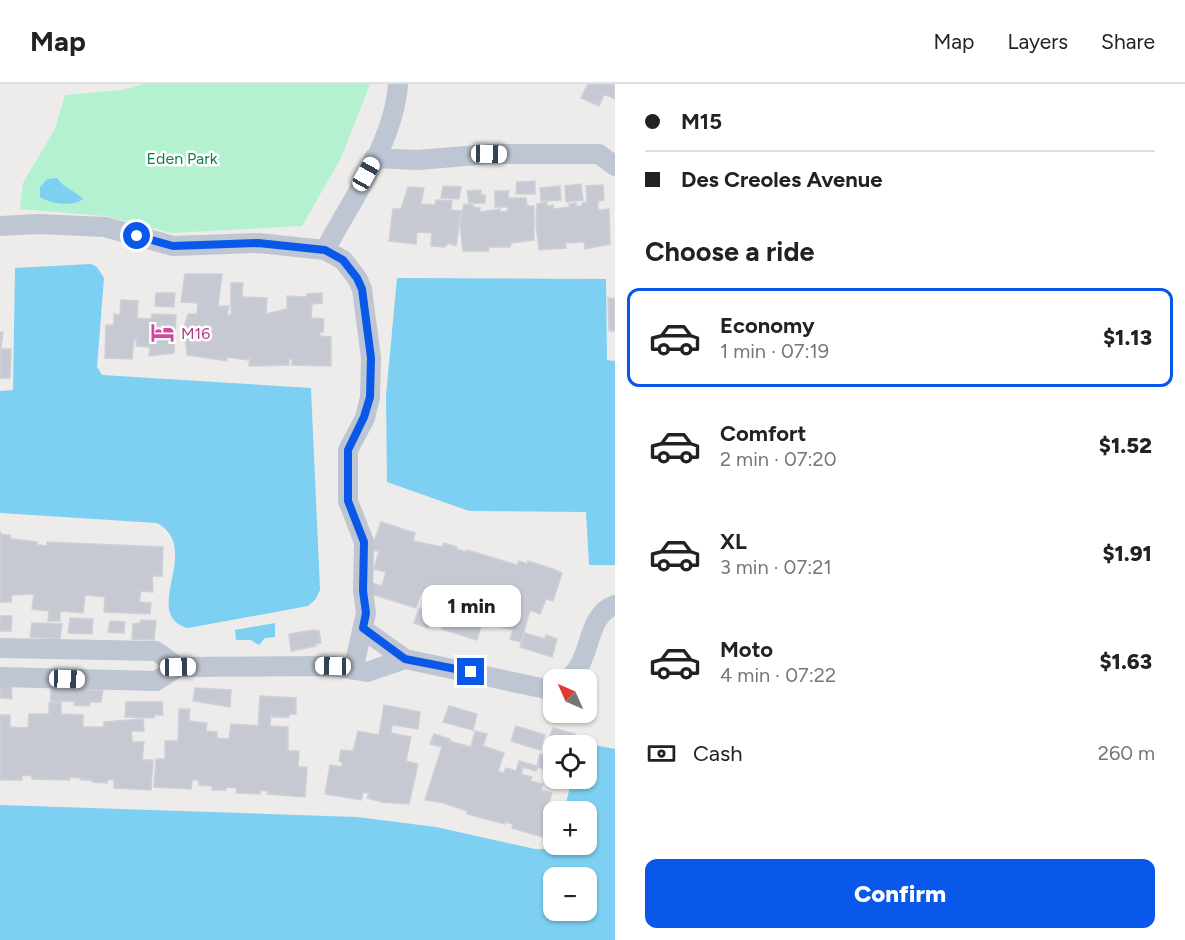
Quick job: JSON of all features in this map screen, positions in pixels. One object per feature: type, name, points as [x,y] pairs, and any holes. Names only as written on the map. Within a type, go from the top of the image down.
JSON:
[{"type":"street","points":[[325,250],[374,158],[396,106],[398,84]]},
{"type":"street","points":[[374,158],[418,160],[489,154],[599,154],[615,166]]},
{"type":"street","points":[[0,226],[38,224],[105,227],[173,246],[258,243],[325,250],[343,260],[357,278],[362,289],[371,358],[370,397],[364,417],[348,450],[348,501],[364,542],[363,591],[366,613],[353,670]]},
{"type":"street","points":[[576,669],[586,653],[594,624],[607,608],[615,605]]},
{"type":"street","points":[[363,628],[405,659],[543,688]]},
{"type":"street","points":[[0,648],[156,651],[178,667]]},
{"type":"street","points":[[0,677],[156,681],[178,667],[304,666],[367,672],[405,659]]},
{"type":"green space","name":"Eden Park","points":[[144,84],[370,84],[341,158],[302,226],[172,233],[104,216],[20,209],[23,183],[55,129],[65,95],[121,90]]},
{"type":"water","points":[[57,178],[83,199],[74,203],[62,204],[40,197],[40,187],[47,179]]},
{"type":"water","points":[[91,264],[97,267],[104,278],[97,367],[102,375],[311,388],[320,590],[315,600],[308,606],[188,628],[175,621],[169,609],[175,548],[170,534],[157,523],[0,513],[0,391],[13,390],[15,268]]},
{"type":"water","points":[[397,278],[606,279],[607,360],[615,361],[615,565],[589,565],[586,512],[469,511],[387,482],[386,396]]},
{"type":"water","points":[[275,623],[275,637],[265,638],[259,645],[251,640],[236,640],[235,630]]},
{"type":"water","points":[[597,746],[615,749],[615,940],[0,940],[0,805],[357,817],[436,827],[543,849],[543,855],[597,855],[597,801],[566,801],[570,789],[597,789]]},
{"type":"building","points":[[588,84],[615,84],[615,99],[604,94],[599,106],[581,98]]},
{"type":"building","points":[[535,181],[535,194],[516,194],[517,182]]},
{"type":"building","points":[[581,184],[583,200],[566,202],[565,186]]},
{"type":"building","points":[[603,185],[604,200],[598,201],[598,210],[609,209],[610,244],[585,249],[584,242],[565,243],[566,248],[539,250],[536,223],[537,204],[547,202],[547,206],[553,205],[554,209],[570,207],[569,204],[576,203],[576,206],[582,206],[582,203],[587,202],[586,186]]},
{"type":"building","points":[[443,186],[461,187],[459,199],[441,198]]},
{"type":"building","points":[[560,186],[561,200],[541,201],[540,188]]},
{"type":"building","points":[[408,187],[424,188],[421,204],[435,205],[436,200],[452,201],[451,210],[461,211],[456,246],[449,243],[444,247],[431,246],[432,233],[417,232],[416,244],[389,241],[393,209],[401,209]]},
{"type":"building","points":[[481,190],[481,195],[485,195],[485,203],[469,203],[467,191]]},
{"type":"building","points":[[495,191],[509,191],[508,198],[526,198],[527,206],[534,206],[534,240],[511,243],[510,247],[489,247],[488,251],[463,251],[460,224],[464,204],[480,208],[480,212],[500,209],[500,212],[508,211],[508,207],[495,207]]},
{"type":"building","points":[[185,274],[222,274],[218,306],[229,306],[227,315],[231,315],[231,283],[243,283],[242,297],[267,298],[266,314],[287,309],[287,296],[306,297],[307,294],[322,293],[322,303],[312,304],[311,318],[324,319],[323,332],[320,332],[320,336],[331,337],[331,366],[292,365],[292,359],[289,359],[289,365],[249,366],[250,356],[248,360],[227,357],[227,361],[187,355],[184,327],[188,314],[197,314],[198,303],[181,302]]},
{"type":"building","points":[[156,293],[175,293],[174,307],[155,306]]},
{"type":"building","points":[[608,298],[615,299],[615,331],[609,331]]},
{"type":"building","points":[[121,300],[138,301],[137,318],[151,319],[152,314],[176,315],[174,353],[149,356],[150,347],[136,346],[137,340],[134,339],[132,359],[105,358],[106,325],[114,325],[114,314],[120,315]]},
{"type":"building","points":[[0,332],[3,332],[1,349],[11,349],[10,378],[0,378]]},
{"type":"building","points":[[381,522],[415,533],[413,541],[442,547],[444,543],[457,547],[456,549],[466,552],[467,550],[517,565],[519,561],[527,564],[528,561],[562,573],[553,601],[546,599],[540,614],[530,610],[521,642],[510,639],[513,630],[495,625],[499,614],[473,607],[475,604],[467,602],[463,615],[473,617],[470,623],[447,615],[444,623],[431,619],[440,596],[421,593],[416,608],[368,593],[371,583],[382,586],[386,572],[374,569],[379,551],[371,550]]},
{"type":"building","points":[[0,532],[2,535],[10,535],[11,539],[37,542],[37,545],[47,546],[47,542],[163,547],[162,576],[152,576],[153,592],[141,591],[139,602],[151,603],[150,614],[104,612],[105,597],[85,595],[83,613],[60,611],[60,621],[48,621],[49,611],[32,609],[34,594],[12,595],[11,602],[0,602]]},
{"type":"building","points":[[419,608],[433,613],[428,628],[414,623]]},
{"type":"building","points":[[447,615],[481,626],[477,640],[442,629]]},
{"type":"building","points":[[0,616],[12,616],[11,631],[0,631]]},
{"type":"building","points":[[70,618],[93,619],[92,634],[68,633]]},
{"type":"building","points":[[141,620],[156,621],[154,640],[132,639],[133,624],[140,623]]},
{"type":"building","points":[[110,621],[125,622],[124,633],[108,632]]},
{"type":"building","points":[[32,623],[62,624],[60,639],[30,637]]},
{"type":"building","points":[[319,631],[321,643],[291,651],[289,634]]},
{"type":"building","points":[[525,633],[545,639],[546,635],[557,639],[552,657],[520,647]]},
{"type":"building","points":[[11,683],[12,699],[0,698],[0,684]]},
{"type":"building","points":[[51,684],[86,684],[88,690],[103,690],[101,702],[90,702],[89,706],[74,705],[74,701],[51,701]]},
{"type":"building","points":[[195,688],[231,690],[230,707],[193,701]]},
{"type":"building","points":[[260,696],[296,698],[296,714],[289,714],[289,717],[273,717],[271,713],[270,726],[288,727],[288,751],[299,751],[298,767],[307,767],[305,797],[267,794],[268,791],[261,790],[260,794],[236,793],[237,788],[226,787],[226,790],[212,790],[212,786],[199,785],[199,780],[192,780],[191,789],[154,787],[156,759],[165,759],[165,741],[178,741],[179,709],[190,709],[189,721],[207,723],[206,731],[217,732],[217,738],[229,739],[231,724],[258,726]]},
{"type":"building","points":[[61,702],[61,714],[83,715],[83,727],[104,727],[104,722],[143,719],[144,731],[131,731],[132,742],[144,742],[142,760],[153,760],[151,790],[114,788],[114,779],[107,780],[107,783],[70,777],[70,780],[32,779],[32,776],[22,775],[22,780],[0,780],[0,715],[10,715],[10,727],[28,728],[29,714],[49,714],[49,703]]},
{"type":"building","points":[[126,702],[162,702],[163,715],[155,715],[154,718],[125,717]]},
{"type":"building","points":[[384,705],[420,712],[418,729],[392,725],[391,733],[411,737],[406,761],[418,764],[409,804],[382,802],[367,798],[369,793],[363,792],[361,800],[325,794],[330,765],[342,767],[342,762],[339,761],[341,750],[353,751],[358,731],[379,735]]},
{"type":"building","points":[[449,706],[477,714],[473,730],[443,722]]},
{"type":"building","points":[[516,726],[545,735],[543,735],[540,750],[511,741]]},
{"type":"building","points":[[553,728],[575,734],[575,735],[550,735]]},
{"type":"building","points":[[475,731],[487,734],[483,746],[504,753],[498,771],[504,773],[506,768],[516,771],[519,761],[537,766],[540,754],[543,755],[543,769],[538,767],[536,771],[523,767],[521,774],[532,777],[530,781],[543,784],[541,790],[552,793],[550,801],[543,801],[543,837],[512,828],[513,824],[467,814],[467,811],[444,803],[425,800],[442,747],[430,744],[434,734],[471,747]]},
{"type":"place","name":"M16","points":[[163,333]]},
{"type":"route","points":[[137,236],[173,246],[258,243],[325,250],[343,260],[351,268],[362,289],[371,358],[370,397],[364,417],[348,450],[348,501],[364,542],[363,591],[366,613],[363,628],[405,659],[471,672]]}]
